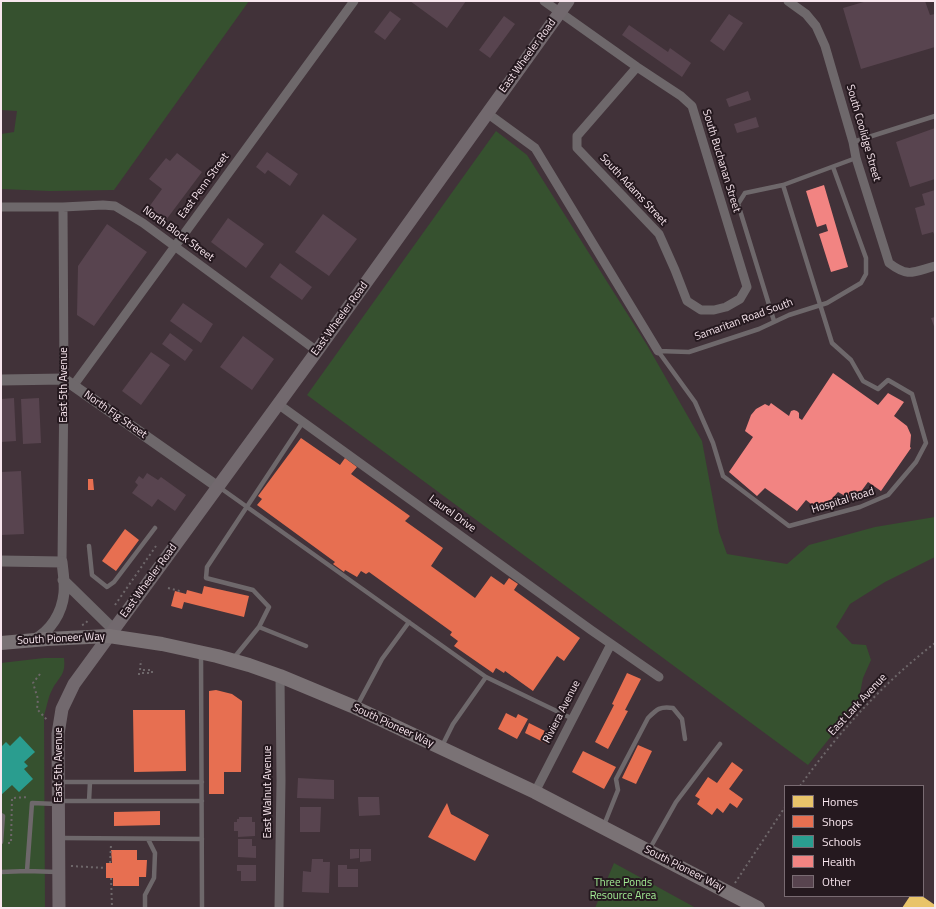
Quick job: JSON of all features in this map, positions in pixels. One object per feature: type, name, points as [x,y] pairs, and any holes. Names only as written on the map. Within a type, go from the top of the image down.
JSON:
[{"type":"main road","name":"East Wheeler Road","points":[[112,633],[568,1]]},
{"type":"main road","name":"South Pioneer Way","points":[[1,643],[112,633],[232,660],[280,676],[356,708],[534,792],[758,908]]},
{"type":"main road","name":"East 5th Avenue","points":[[59,908],[58,734],[62,709],[74,684],[112,633]]},
{"type":"street","name":"East Penn Street","points":[[73,386],[354,1]]},
{"type":"street","points":[[544,1],[560,13]]},
{"type":"street","name":"South Coolidge Street","points":[[788,1],[806,14],[816,26],[825,46],[853,142],[856,158],[889,263],[899,271],[910,273],[935,266]]},
{"type":"street","name":"South Buchanan Street","points":[[560,13],[681,96],[692,106],[747,287]]},
{"type":"street","name":"South Adams Street","points":[[637,67],[577,136],[578,148],[659,234],[687,301],[701,310],[714,310],[726,307],[740,299],[747,287]]},
{"type":"street","points":[[487,113],[535,148],[658,351]]},
{"type":"street","name":"North Block Street","points":[[1,207],[114,206],[138,220],[175,246],[317,350]]},
{"type":"street","name":"East 5th Avenue","points":[[62,562],[64,379],[63,207]]},
{"type":"street","points":[[1,380],[64,379]]},
{"type":"street","name":"North Fig Street","points":[[64,379],[218,487]]},
{"type":"street","name":"Laurel Drive","points":[[278,404],[659,677]]},
{"type":"street","points":[[1,561],[62,562],[64,592],[57,618],[43,634],[31,641]]},
{"type":"street","points":[[64,580],[112,633]]},
{"type":"street","name":"Riviera Avenue","points":[[534,792],[612,644]]},
{"type":"street","name":"East Walnut Avenue","points":[[279,908],[280,676]]},
{"type":"lane","points":[[853,142],[935,116]]},
{"type":"lane","points":[[774,321],[738,204],[745,193],[783,185],[856,158]]},
{"type":"lane","name":"Samaritan Road South","points":[[658,351],[689,352],[759,329],[774,321],[827,303],[861,283],[866,274],[866,258],[833,167]]},
{"type":"lane","points":[[783,185],[821,304]]},
{"type":"lane","name":"Hospital Road","points":[[658,351],[695,402],[713,443],[724,476],[789,526],[860,507],[888,496],[916,462],[926,443],[912,394],[888,380],[878,389],[863,380],[851,360],[832,343],[821,304]]},
{"type":"lane","points":[[232,660],[259,628],[268,607],[253,590],[206,578],[207,567],[303,422]]},
{"type":"lane","points":[[218,487],[486,677],[572,719]]},
{"type":"lane","points":[[89,546],[92,575],[106,587],[114,582],[155,528]]},
{"type":"lane","points":[[356,708],[382,659],[409,622]]},
{"type":"lane","points":[[259,628],[306,646]]},
{"type":"lane","points":[[202,653],[202,908]]},
{"type":"lane","points":[[441,748],[453,724],[486,677]]},
{"type":"lane","points":[[602,827],[618,790],[616,779],[648,718],[655,710],[664,707],[673,708],[682,719],[685,740]]},
{"type":"lane","points":[[648,851],[676,802],[720,744]]},
{"type":"lane","points":[[59,782],[202,782]]},
{"type":"lane","points":[[89,801],[90,782]]},
{"type":"lane","points":[[27,871],[32,804],[89,801],[202,801]]},
{"type":"lane","points":[[1,815],[3,816],[4,843]]},
{"type":"lane","points":[[59,838],[202,839]]},
{"type":"lane","points":[[145,908],[145,895],[154,878],[155,853],[148,839]]},
{"type":"lane","points":[[1,872],[59,872]]},
{"type":"path","points":[[114,605],[156,546]]},
{"type":"path","points":[[168,588],[180,591]]},
{"type":"path","name":"East Lark Avenue","points":[[801,785],[838,738],[872,699],[914,659],[935,643]]},
{"type":"path","points":[[139,675],[139,673],[152,673],[152,670],[140,670],[141,660]]},
{"type":"path","points":[[40,674],[33,683],[38,699],[37,709],[49,722]]},
{"type":"path","points":[[4,843],[11,843],[12,798],[34,796]]},
{"type":"path","points":[[729,893],[784,809]]},
{"type":"path","points":[[110,863],[110,845],[117,845]]},
{"type":"path","points":[[71,866],[106,868]]},
{"type":"path","points":[[111,878],[112,908]]},
{"type":"green space","points":[[1,1],[249,1],[114,190],[50,191],[1,189],[1,134],[14,132],[17,111],[1,110]]},
{"type":"green space","points":[[496,131],[527,155],[647,345],[702,441],[719,532],[727,554],[787,564],[809,545],[875,527],[935,517],[935,557],[885,582],[850,604],[836,627],[852,644],[866,645],[871,660],[863,678],[858,703],[808,765],[307,395]]},
{"type":"green space","points":[[44,658],[64,658],[63,672],[51,693],[44,715],[45,908],[1,908],[1,663]]},
{"type":"green space","name":"Three Ponds Resource Area","points":[[614,863],[696,908],[595,908]]},
{"type":"building: Homes","points":[[909,897],[923,897],[935,905],[935,908],[902,908]]},
{"type":"building: Shops","points":[[301,438],[340,465],[345,458],[357,467],[351,474],[410,516],[405,521],[443,548],[431,566],[475,598],[491,576],[504,585],[509,578],[518,584],[514,590],[580,638],[564,661],[557,656],[533,691],[505,671],[504,673],[496,668],[493,673],[454,646],[458,641],[450,635],[452,632],[369,572],[366,574],[361,571],[357,577],[345,570],[344,572],[333,564],[335,562],[257,505],[262,499],[258,496]]},
{"type":"building: Shops","points":[[88,479],[93,479],[94,490],[88,490]]},
{"type":"building: Shops","points":[[125,529],[139,540],[116,571],[102,561]]},
{"type":"building: Shops","points":[[204,586],[249,596],[244,617],[184,602],[182,609],[171,606],[175,591],[186,594],[187,590],[202,594]]},
{"type":"building: Shops","points":[[627,673],[641,679],[625,710],[628,711],[608,749],[595,742],[614,705],[612,704]]},
{"type":"building: Shops","points":[[216,690],[232,694],[242,701],[241,772],[224,772],[224,794],[209,794],[209,691]]},
{"type":"building: Shops","points":[[133,710],[185,710],[186,771],[134,772]]},
{"type":"building: Shops","points":[[506,713],[516,718],[518,714],[528,719],[517,739],[498,729]]},
{"type":"building: Shops","points":[[529,723],[551,734],[547,744],[525,733]]},
{"type":"building: Shops","points":[[638,745],[652,751],[636,784],[622,778]]},
{"type":"building: Shops","points":[[583,751],[616,767],[604,789],[572,772]]},
{"type":"building: Shops","points":[[732,762],[743,770],[729,789],[743,799],[737,808],[730,803],[723,813],[717,808],[712,815],[697,804],[700,799],[695,796],[708,777],[717,783]]},
{"type":"building: Shops","points":[[447,803],[451,814],[489,835],[475,861],[428,837]]},
{"type":"building: Shops","points":[[160,811],[160,825],[114,826],[114,812]]},
{"type":"building: Shops","points":[[111,850],[137,850],[137,860],[147,860],[146,877],[139,877],[139,886],[113,886],[113,878],[106,878],[106,863],[112,863]]},
{"type":"building: Schools","points":[[20,736],[35,752],[24,762],[28,766],[24,769],[33,779],[19,792],[12,785],[1,795],[1,745],[2,746],[6,742],[10,746]]},
{"type":"building: Health","points":[[824,185],[848,267],[831,272],[819,234],[828,231],[826,224],[817,227],[806,191]]},
{"type":"building: Health","points":[[833,373],[878,405],[888,393],[904,402],[894,416],[907,426],[911,435],[911,448],[881,491],[868,482],[854,501],[838,492],[824,508],[819,504],[816,508],[806,500],[797,511],[765,488],[757,496],[729,472],[753,437],[745,431],[751,415],[756,409],[765,404],[769,406],[771,403],[789,416],[791,411],[797,411],[799,413],[799,418],[802,420]]},
{"type":"building: Other","points":[[410,1],[466,1],[447,28]]},
{"type":"building: Other","points":[[867,1],[925,1],[930,15],[935,14],[935,47],[861,69],[843,8]]},
{"type":"building: Other","points":[[390,11],[401,19],[385,40],[374,32]]},
{"type":"building: Other","points":[[729,14],[743,23],[724,51],[710,41]]},
{"type":"building: Other","points":[[504,16],[515,24],[490,58],[479,50]]},
{"type":"building: Other","points":[[629,25],[668,52],[670,48],[691,63],[682,77],[622,35]]},
{"type":"building: Other","points":[[748,91],[751,100],[729,107],[726,99]]},
{"type":"building: Other","points":[[756,117],[759,127],[737,133],[734,124]]},
{"type":"building: Other","points":[[935,128],[935,179],[910,187],[896,142]]},
{"type":"building: Other","points":[[267,152],[298,174],[290,186],[268,170],[265,174],[256,167]]},
{"type":"building: Other","points":[[177,153],[202,172],[166,220],[149,207],[162,189],[149,179],[166,158],[170,161]]},
{"type":"building: Other","points":[[935,190],[935,236],[933,232],[922,235],[915,208],[925,205],[922,194]]},
{"type":"building: Other","points":[[323,214],[357,239],[329,276],[295,252]]},
{"type":"building: Other","points":[[228,218],[264,244],[246,268],[211,242]]},
{"type":"building: Other","points":[[107,224],[147,252],[94,326],[77,315],[78,266]]},
{"type":"building: Other","points":[[280,263],[312,287],[302,300],[270,277]]},
{"type":"building: Other","points":[[183,303],[213,324],[201,343],[170,321]]},
{"type":"building: Other","points":[[935,317],[935,329],[931,318]]},
{"type":"building: Other","points":[[170,333],[193,350],[185,361],[162,344]]},
{"type":"building: Other","points":[[243,336],[274,359],[252,390],[220,367]]},
{"type":"building: Other","points":[[151,352],[170,365],[141,405],[122,391]]},
{"type":"building: Other","points":[[14,398],[16,441],[1,442],[1,399]]},
{"type":"building: Other","points":[[39,398],[41,443],[23,444],[21,399]]},
{"type":"building: Other","points":[[21,471],[24,534],[1,535],[1,472]]},
{"type":"building: Other","points":[[147,473],[158,480],[161,477],[186,495],[175,511],[158,499],[152,507],[132,493],[138,485],[135,482],[139,476],[143,479]]},
{"type":"building: Other","points":[[298,778],[334,780],[334,799],[297,798]]},
{"type":"building: Other","points":[[358,797],[379,797],[380,815],[359,816]]},
{"type":"building: Other","points":[[300,807],[321,807],[320,832],[300,832]]},
{"type":"building: Other","points":[[239,817],[252,817],[252,822],[255,822],[255,836],[238,837],[238,831],[234,831],[234,822],[237,822]]},
{"type":"building: Other","points":[[238,839],[252,839],[252,846],[256,846],[256,858],[238,857]]},
{"type":"building: Other","points":[[350,849],[359,849],[359,858],[350,859]]},
{"type":"building: Other","points":[[360,849],[371,849],[371,861],[360,862]]},
{"type":"building: Other","points":[[312,859],[323,859],[323,862],[330,862],[329,893],[302,892],[303,871],[311,872]]},
{"type":"building: Other","points":[[237,865],[256,865],[256,881],[241,881],[241,871],[237,871]]},
{"type":"building: Other","points":[[338,865],[347,865],[347,869],[358,869],[358,887],[338,887]]}]
